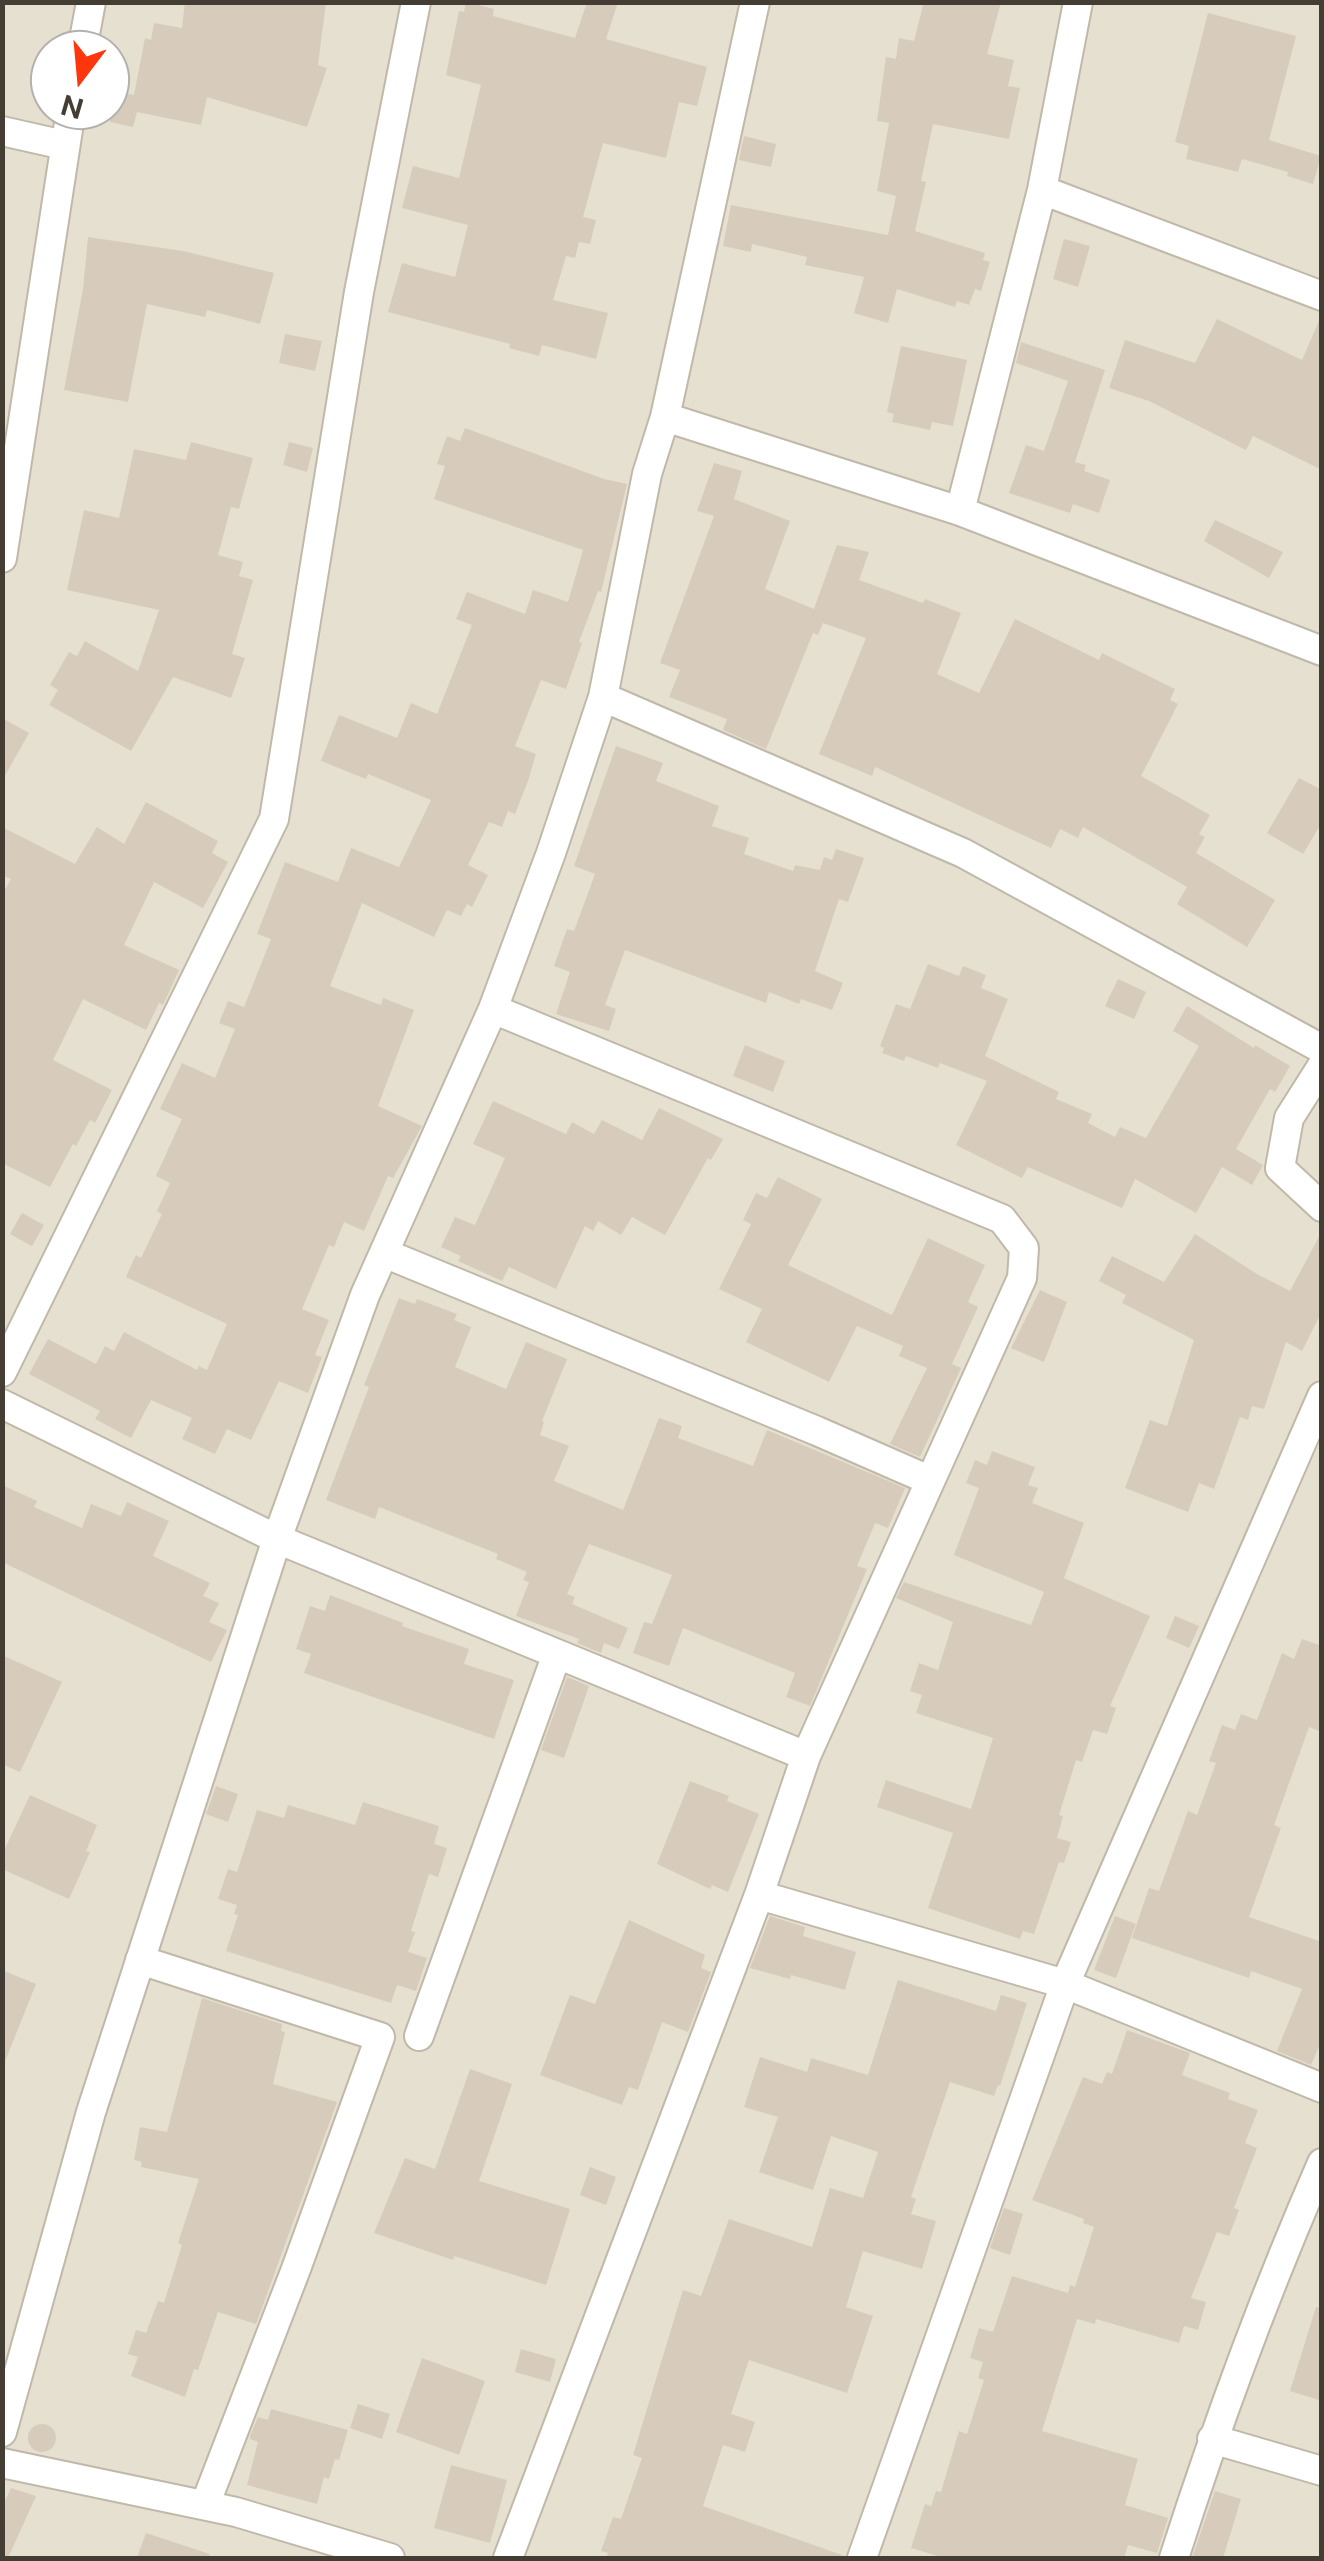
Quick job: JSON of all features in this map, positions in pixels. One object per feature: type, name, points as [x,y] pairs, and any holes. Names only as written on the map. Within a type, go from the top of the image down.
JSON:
[{"type":"street","points":[[86,30],[92,2]]},
{"type":"street","points":[[2,1372],[274,818],[359,292],[416,2]]},
{"type":"street","points":[[2,2432],[9,2388],[91,2112],[276,1539],[366,1295],[492,1009],[551,853],[603,697],[647,474],[665,417],[755,2]]},
{"type":"street","points":[[960,511],[1042,190],[1078,2]]},
{"type":"street","points":[[2,558],[67,130]]},
{"type":"street","points":[[2,131],[64,144]]},
{"type":"street","points":[[1042,190],[1322,296]]},
{"type":"street","points":[[665,417],[960,511],[1322,652]]},
{"type":"street","points":[[603,697],[964,853],[1322,1049]]},
{"type":"street","points":[[492,1009],[1002,1219],[1024,1248],[1022,1278],[806,1756],[758,1895],[508,2558]]},
{"type":"street","points":[[1322,1066],[1289,1118],[1280,1168],[1322,1207]]},
{"type":"street","points":[[384,1253],[818,1430],[929,1480]]},
{"type":"street","points":[[862,2558],[1065,1984],[1322,1396]]},
{"type":"street","points":[[2,1404],[276,1539],[806,1756]]},
{"type":"street","points":[[419,2036],[557,1654]]},
{"type":"street","points":[[758,1895],[1065,1984],[1322,2088]]},
{"type":"street","points":[[140,1960],[380,2036],[206,2505]]},
{"type":"street","points":[[1174,2558],[1212,2439],[1284,2250],[1322,2164]]},
{"type":"street","points":[[1212,2439],[1322,2472]]},
{"type":"street","points":[[2,2462],[206,2505],[390,2558]]},
{"type":"shaded area","points":[[3,3],[1321,3],[1321,2558],[3,2558]]},
{"type":"building","points":[[185,2],[326,2],[318,65],[327,68],[307,127],[207,97],[201,125],[137,112],[130,126],[130,94],[134,95],[145,38],[151,40],[154,23],[182,28]]},
{"type":"building","points":[[466,2],[494,9],[493,16],[575,38],[587,2],[618,2],[606,39],[707,67],[697,106],[679,102],[666,158],[603,143],[583,217],[596,220],[590,244],[579,242],[575,258],[566,256],[553,300],[608,313],[596,359],[542,345],[539,356],[509,348],[510,344],[388,312],[402,263],[455,277],[468,225],[402,208],[413,166],[459,178],[481,85],[446,75],[459,11],[464,12]]},
{"type":"building","points":[[924,2],[1001,2],[987,54],[1014,60],[1008,86],[1020,88],[1009,139],[933,124],[921,181],[926,182],[915,231],[985,253],[983,260],[990,262],[981,291],[975,289],[969,305],[957,301],[955,307],[897,289],[888,323],[854,313],[864,277],[805,265],[807,257],[752,244],[751,252],[723,246],[731,205],[888,235],[896,196],[877,191],[889,123],[877,121],[886,57],[896,59],[899,38],[914,41]]},
{"type":"building","points":[[1208,13],[1296,36],[1269,140],[1321,156],[1313,184],[1287,176],[1288,172],[1242,159],[1238,172],[1186,159],[1189,146],[1175,142]]},
{"type":"building","points":[[744,136],[776,144],[771,167],[739,160]]},
{"type":"building","points":[[88,237],[183,251],[274,273],[260,324],[207,310],[205,317],[147,304],[128,402],[64,390],[83,289]]},
{"type":"building","points":[[1064,239],[1090,246],[1078,287],[1053,279]]},
{"type":"building","points":[[1322,314],[1322,470],[1253,436],[1246,450],[1149,401],[1109,388],[1125,340],[1195,363],[1217,319],[1302,360]]},
{"type":"building","points":[[285,334],[322,341],[315,371],[279,363]]},
{"type":"building","points":[[1021,342],[1105,370],[1075,462],[1086,465],[1084,471],[1110,480],[1099,513],[1073,504],[1070,513],[1009,493],[1026,445],[1044,451],[1068,381],[1016,363]]},
{"type":"building","points":[[901,346],[967,360],[953,426],[932,422],[930,430],[892,422],[894,414],[887,412]]},
{"type":"building","points":[[465,428],[627,484],[601,592],[598,591],[579,642],[582,643],[566,689],[541,680],[515,746],[536,754],[528,781],[515,814],[508,811],[502,827],[489,822],[468,865],[488,875],[472,907],[467,904],[461,916],[447,910],[434,937],[362,903],[330,986],[381,1005],[383,998],[414,1010],[378,1106],[422,1126],[393,1178],[388,1176],[364,1231],[344,1222],[334,1247],[329,1245],[302,1309],[329,1320],[315,1355],[322,1357],[308,1393],[279,1381],[251,1440],[227,1429],[215,1454],[182,1439],[192,1418],[151,1400],[131,1438],[95,1419],[100,1411],[29,1374],[48,1339],[96,1364],[105,1346],[114,1351],[124,1332],[197,1370],[199,1366],[207,1370],[227,1324],[126,1277],[136,1255],[141,1258],[162,1214],[157,1211],[170,1183],[156,1176],[182,1119],[160,1109],[182,1063],[215,1078],[235,1029],[219,1023],[228,1001],[244,1007],[271,939],[257,934],[285,862],[338,882],[351,848],[399,867],[431,800],[368,774],[366,779],[321,761],[339,715],[397,738],[411,703],[437,714],[472,625],[456,619],[467,592],[525,614],[533,590],[568,602],[583,550],[434,499],[445,466],[437,464],[447,436],[460,441]]},
{"type":"building","points":[[191,442],[253,458],[239,509],[231,507],[218,555],[243,562],[239,576],[253,580],[232,654],[245,658],[231,698],[173,677],[131,751],[49,705],[58,690],[50,685],[69,652],[77,656],[85,641],[138,671],[159,610],[67,590],[84,510],[119,518],[134,449],[186,460]]},
{"type":"building","points":[[289,442],[313,448],[307,472],[283,465]]},
{"type":"building","points":[[714,463],[742,471],[734,499],[790,521],[765,589],[814,609],[837,545],[869,552],[859,580],[961,613],[937,674],[979,693],[1015,619],[1099,660],[1102,653],[1175,689],[1170,700],[1178,704],[1141,776],[1210,815],[1199,834],[1205,837],[1196,853],[1275,900],[1247,947],[1177,904],[1187,887],[1083,827],[1078,838],[1060,829],[1051,848],[875,767],[872,776],[819,754],[866,638],[823,623],[818,635],[813,633],[766,749],[723,730],[727,719],[669,697],[680,670],[660,663],[714,516],[697,511]]},
{"type":"building","points":[[1215,520],[1283,552],[1269,578],[1204,541]]},
{"type":"building","points":[[2,718],[29,733],[2,781]]},
{"type":"building","points":[[616,746],[663,763],[656,781],[719,806],[712,826],[749,838],[744,854],[793,871],[795,865],[820,870],[824,857],[832,860],[836,849],[864,858],[848,902],[839,899],[815,971],[843,983],[832,1010],[801,999],[799,1004],[769,992],[766,1003],[625,950],[605,1005],[616,1009],[609,1031],[556,1014],[570,972],[554,966],[567,929],[574,931],[595,874],[574,866]]},
{"type":"building","points":[[1299,778],[1322,790],[1322,822],[1303,854],[1267,833]]},
{"type":"building","points":[[146,802],[218,841],[212,853],[228,862],[203,908],[154,882],[124,945],[179,970],[146,1030],[83,999],[53,1060],[112,1090],[95,1123],[90,1120],[76,1146],[73,1144],[50,1187],[2,1163],[2,895],[11,879],[2,875],[2,827],[75,864],[97,827],[124,844]]},
{"type":"building","points":[[928,964],[959,976],[963,966],[986,975],[981,988],[1008,999],[985,1056],[1059,1092],[1056,1099],[1092,1114],[1088,1123],[1115,1137],[1120,1127],[1146,1138],[1199,1046],[1173,1031],[1187,1006],[1290,1066],[1275,1092],[1270,1089],[1236,1149],[1263,1165],[1252,1185],[1222,1167],[1196,1213],[1135,1179],[1122,1208],[1028,1167],[1022,1178],[956,1145],[987,1081],[940,1063],[938,1068],[906,1056],[904,1061],[882,1053],[884,1048],[880,1046],[896,1004],[910,1009]]},
{"type":"building","points":[[1118,979],[1146,992],[1134,1019],[1105,1006]]},
{"type":"building","points":[[745,1045],[785,1061],[773,1092],[733,1076]]},
{"type":"building","points":[[493,1101],[566,1134],[572,1122],[594,1134],[602,1120],[642,1140],[659,1108],[723,1139],[711,1160],[708,1158],[665,1235],[632,1217],[621,1235],[598,1221],[593,1231],[585,1226],[556,1289],[509,1267],[502,1281],[458,1261],[461,1256],[441,1247],[455,1217],[475,1225],[505,1158],[473,1144]]},
{"type":"building","points":[[778,1177],[822,1199],[788,1265],[892,1315],[928,1238],[985,1265],[968,1302],[978,1307],[952,1364],[961,1368],[920,1457],[890,1444],[927,1368],[899,1356],[903,1346],[857,1326],[829,1382],[746,1342],[762,1309],[719,1289],[751,1224],[743,1220],[756,1193],[767,1198]]},
{"type":"building","points":[[22,1213],[44,1225],[32,1246],[10,1234]]},
{"type":"building","points":[[1322,1231],[1322,1311],[1302,1351],[1286,1342],[1264,1409],[1252,1406],[1248,1420],[1240,1417],[1214,1489],[1199,1483],[1188,1512],[1125,1488],[1150,1420],[1167,1426],[1194,1340],[1122,1303],[1126,1295],[1099,1281],[1112,1256],[1164,1282],[1195,1234],[1290,1291]]},
{"type":"building","points":[[1040,1290],[1067,1302],[1044,1362],[1011,1348]]},
{"type":"building","points":[[399,1298],[415,1304],[417,1299],[457,1314],[454,1320],[471,1327],[455,1367],[506,1389],[526,1342],[567,1359],[540,1435],[569,1446],[554,1481],[623,1510],[659,1418],[682,1426],[678,1438],[753,1466],[767,1430],[905,1488],[888,1528],[875,1523],[857,1566],[867,1569],[810,1706],[786,1697],[795,1673],[683,1628],[669,1666],[633,1653],[644,1622],[652,1624],[672,1575],[589,1544],[567,1594],[575,1597],[572,1604],[628,1628],[619,1649],[604,1643],[601,1653],[577,1643],[579,1639],[516,1616],[529,1582],[523,1580],[527,1572],[496,1559],[498,1554],[379,1507],[375,1519],[326,1500],[369,1387],[364,1385]]},
{"type":"building","points":[[992,1451],[1035,1467],[1028,1485],[1038,1488],[1032,1503],[1084,1523],[1064,1578],[1150,1616],[1110,1706],[1116,1708],[1107,1734],[1093,1730],[1082,1762],[1076,1760],[1059,1815],[1063,1816],[1057,1838],[1071,1842],[1064,1863],[1059,1862],[1034,1934],[1023,1931],[1020,1939],[928,1908],[953,1833],[877,1807],[886,1780],[971,1809],[993,1738],[916,1713],[922,1695],[910,1691],[919,1663],[938,1670],[953,1622],[896,1598],[904,1582],[1031,1625],[1044,1592],[954,1555],[979,1488],[966,1483],[975,1460],[987,1465]]},
{"type":"building","points":[[2,1485],[37,1501],[34,1507],[82,1528],[91,1504],[121,1516],[127,1502],[169,1521],[153,1556],[210,1583],[203,1596],[219,1603],[209,1622],[227,1630],[211,1662],[2,1562]]},
{"type":"building","points":[[330,1595],[469,1649],[464,1664],[514,1680],[494,1739],[304,1673],[311,1654],[296,1649],[310,1606],[325,1611]]},
{"type":"building","points":[[1175,1616],[1199,1626],[1189,1648],[1166,1638]]},
{"type":"building","points":[[1302,1639],[1322,1646],[1322,1732],[1309,1727],[1274,1825],[1281,1828],[1249,1917],[1322,1942],[1322,2040],[1311,2065],[1277,2051],[1302,1989],[1251,1971],[1249,1978],[1132,1938],[1149,1888],[1159,1891],[1188,1811],[1197,1815],[1216,1763],[1209,1761],[1222,1725],[1235,1730],[1241,1714],[1257,1720],[1282,1653],[1294,1659]]},
{"type":"building","points":[[2,1655],[62,1682],[20,1772],[2,1764]]},
{"type":"building","points":[[567,1677],[589,1686],[564,1758],[541,1750]]},
{"type":"building","points":[[690,1781],[729,1796],[727,1801],[759,1814],[728,1892],[712,1885],[710,1889],[657,1864]]},
{"type":"building","points":[[216,1786],[238,1794],[228,1822],[206,1814]]},
{"type":"building","points":[[30,1795],[97,1825],[86,1851],[90,1852],[69,1899],[2,1869],[2,1855]]},
{"type":"building","points":[[363,1802],[439,1826],[434,1844],[447,1848],[438,1877],[429,1874],[411,1931],[415,1932],[408,1952],[427,1958],[416,1991],[397,1985],[391,2003],[226,1951],[238,1915],[234,1914],[237,1905],[218,1899],[228,1869],[237,1872],[257,1810],[284,1818],[288,1805],[355,1825]]},
{"type":"building","points":[[770,1916],[805,1927],[803,1936],[856,1952],[845,1990],[750,1968]]},
{"type":"building","points":[[1115,1916],[1136,1924],[1116,1978],[1094,1970]]},
{"type":"building","points":[[629,1920],[705,1955],[701,1968],[711,1972],[688,2032],[662,2022],[638,2090],[629,2087],[622,2105],[540,2075],[570,1995],[595,2004]]},
{"type":"building","points":[[2,1970],[36,1984],[4,2064],[2,2064]]},
{"type":"building","points":[[898,1980],[996,2011],[1001,1995],[1027,2003],[1000,2086],[994,2096],[950,2082],[911,2197],[916,2199],[911,2214],[936,2221],[922,2269],[863,2251],[846,2307],[873,2316],[847,2393],[749,2360],[731,2414],[755,2422],[745,2452],[723,2445],[703,2506],[842,2558],[606,2558],[608,2553],[601,2551],[613,2517],[621,2519],[642,2458],[633,2455],[683,2290],[701,2296],[729,2219],[812,2247],[830,2188],[863,2198],[878,2152],[831,2136],[813,2190],[759,2172],[778,2117],[744,2107],[760,2057],[807,2072],[811,2058],[868,2075]]},
{"type":"building","points":[[202,1998],[282,2024],[281,2031],[285,2032],[273,2084],[337,2102],[256,2324],[218,2312],[185,2397],[131,2376],[138,2357],[128,2354],[136,2330],[146,2333],[158,2301],[164,2303],[199,2179],[141,2167],[142,2162],[134,2160],[140,2127],[167,2132]]},
{"type":"building","points":[[1127,2030],[1190,2053],[1182,2075],[1230,2093],[1228,2099],[1258,2110],[1245,2143],[1257,2148],[1234,2208],[1239,2210],[1229,2236],[1217,2232],[1191,2298],[1206,2302],[1198,2330],[1184,2326],[1179,2343],[1096,2319],[1095,2324],[1077,2319],[1042,2431],[1138,2459],[1125,2505],[1168,2518],[1157,2553],[1128,2545],[1124,2558],[944,2558],[911,2548],[925,2504],[931,2506],[936,2491],[941,2492],[959,2431],[967,2434],[984,2380],[978,2378],[983,2362],[970,2358],[979,2328],[993,2332],[1012,2276],[1068,2293],[1070,2285],[1075,2287],[1094,2227],[1083,2223],[1084,2219],[1032,2200],[1083,2077],[1102,2084],[1107,2072],[1112,2074]]},
{"type":"building","points":[[470,2069],[512,2084],[479,2181],[570,2209],[546,2285],[374,2233],[405,2158],[435,2169]]},
{"type":"building","points":[[590,2167],[616,2177],[606,2205],[580,2195]]},
{"type":"building","points":[[1004,2208],[1023,2214],[1010,2255],[990,2248]]},
{"type":"building","points":[[1316,2307],[1322,2308],[1322,2401],[1290,2391]]},
{"type":"building","points":[[521,2349],[556,2359],[550,2382],[515,2372]]},
{"type":"building","points":[[422,2358],[485,2381],[459,2455],[396,2432]]},
{"type":"building","points":[[358,2404],[390,2414],[382,2439],[350,2428]]},
{"type":"building","points":[[271,2409],[348,2430],[339,2460],[335,2459],[329,2479],[324,2477],[317,2504],[247,2485],[258,2442],[250,2436],[258,2417],[268,2420]]},
{"type":"building","points":[[42,2424],[52,2428],[56,2438],[52,2448],[42,2452],[32,2448],[28,2438],[32,2428]]},
{"type":"building","points":[[451,2465],[507,2480],[490,2543],[434,2528]]},
{"type":"building","points":[[11,2488],[36,2496],[8,2558],[2,2558],[2,2508]]},
{"type":"building","points":[[1215,2491],[1241,2499],[1223,2558],[1192,2558]]},
{"type":"building","points":[[146,2533],[210,2554],[209,2558],[137,2558]]}]
